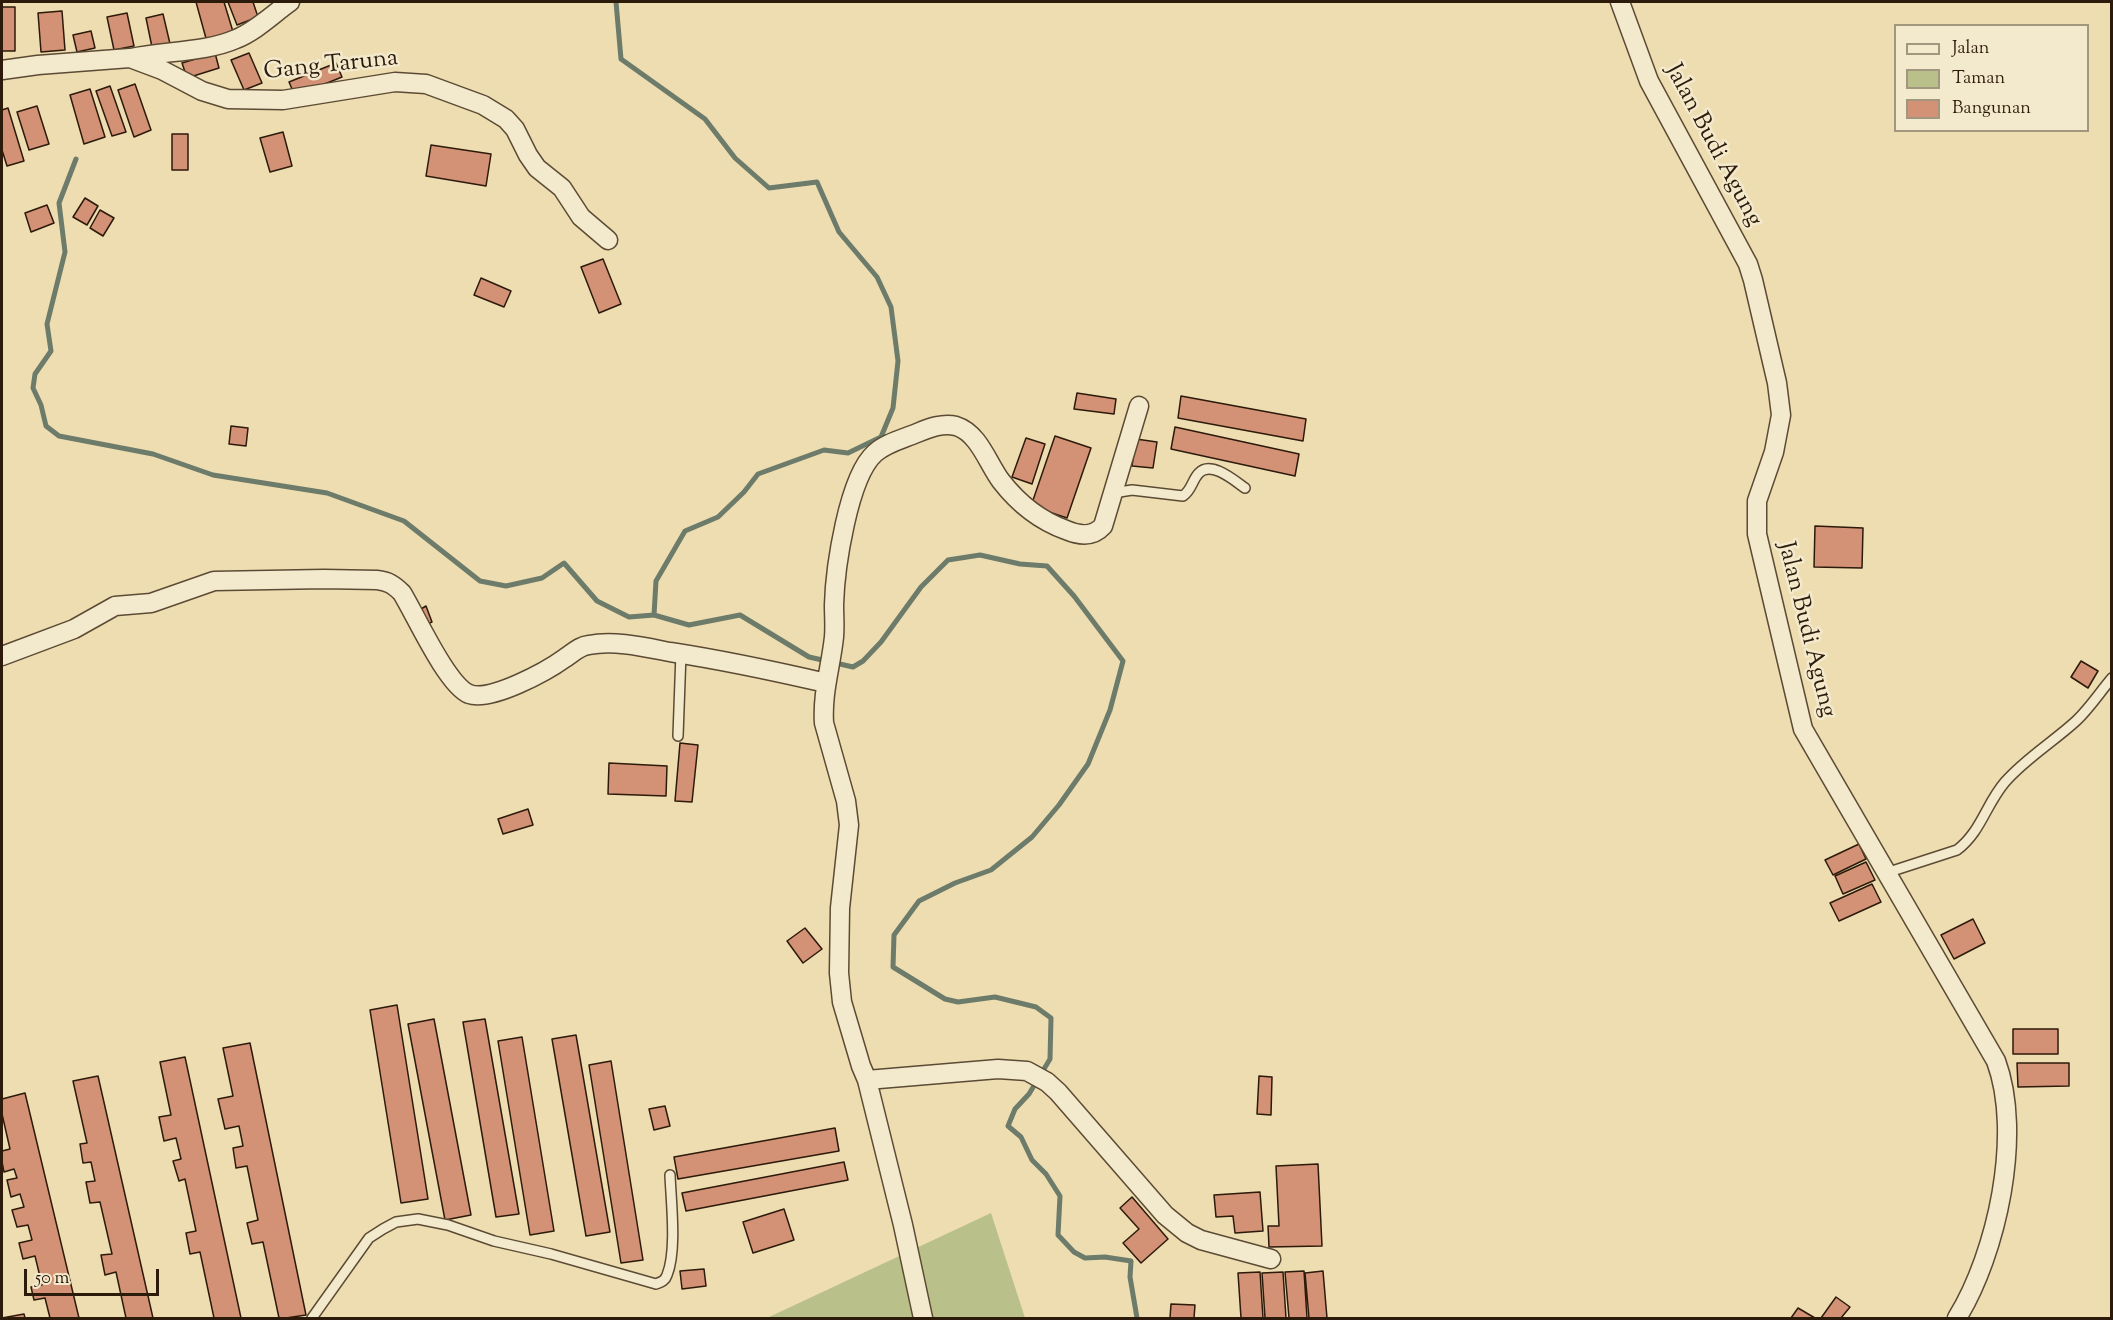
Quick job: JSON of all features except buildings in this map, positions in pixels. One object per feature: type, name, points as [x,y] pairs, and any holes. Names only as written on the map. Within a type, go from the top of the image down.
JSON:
[{"type":"street","points":[[130,58],[235,40],[290,2]]},
{"type":"street","name":"Jalan Budi Agung","points":[[1620,2],[1649,81],[1748,264],[1753,280],[1775,371],[1781,415],[1774,452],[1757,501],[1757,534],[1803,729],[1996,1061],[2002,1076],[2006,1098],[2007,1144],[2003,1193],[1985,1261],[1957,1318]]},
{"type":"street","name":"Gang Taruna","points":[[2,70],[130,58],[162,70],[202,92],[228,99],[282,99],[395,82],[426,84],[483,105],[506,119],[515,129],[537,168],[562,188],[581,217],[608,240]]},
{"type":"street","points":[[923,1318],[903,1225],[867,1080],[845,1013],[839,973],[840,908],[849,825],[846,801],[824,723],[827,677],[834,639],[837,577],[841,547],[854,492],[861,473],[873,454],[883,447],[930,428],[954,425],[971,436],[1013,495],[1043,520],[1074,534],[1090,535],[1098,532],[1103,526],[1139,406]]},
{"type":"street","points":[[2,656],[74,629],[115,606],[151,603],[214,581],[324,579],[385,581],[392,584],[402,593],[449,677],[470,694],[491,694],[504,690],[548,668],[583,646],[589,645],[637,646],[775,671],[827,677]]},
{"type":"street","points":[[867,1080],[979,1069],[1027,1071],[1047,1082],[1084,1120],[1129,1176],[1165,1215],[1186,1233],[1271,1259]]},
{"type":"lane","points":[[1113,493],[1132,490],[1183,496],[1189,492],[1199,472],[1208,468],[1219,471],[1245,488]]},
{"type":"lane","points":[[678,736],[681,653]]},
{"type":"lane","points":[[1886,873],[1957,850],[1965,844],[1979,827],[1995,795],[2006,780],[2078,719],[2112,678]]},
{"type":"lane","points":[[312,1318],[369,1238],[382,1228],[406,1220],[418,1219],[448,1225],[494,1241],[551,1254],[656,1284],[667,1276],[671,1253],[670,1175]]},
{"type":"green space","points":[[991,1213],[1025,1318],[767,1318]]},
{"type":"waterway","points":[[76,159],[59,203],[65,252],[47,324],[51,351],[35,374],[33,388],[41,405],[46,426],[59,436],[153,454],[213,475],[327,493],[404,521],[480,581],[506,586],[542,578],[564,563],[597,601],[629,617],[654,615],[656,581],[685,531],[718,517],[744,492],[758,474],[824,450],[848,453],[881,437],[893,408],[898,361],[891,307],[877,277],[839,232],[817,182],[769,188],[735,158],[705,119],[621,59],[616,2]]},
{"type":"waterway","points":[[654,615],[689,625],[740,615],[809,657],[853,667],[863,661],[881,642],[921,587],[948,560],[980,555],[1020,564],[1047,566],[1074,596],[1123,661],[1110,710],[1088,764],[1059,805],[1032,837],[991,870],[955,883],[919,901],[894,935],[893,967],[945,999],[958,1002],[995,997],[1036,1007],[1051,1018],[1050,1059],[1029,1094],[1015,1109],[1008,1126],[1021,1137],[1032,1160],[1046,1174],[1060,1196],[1058,1235],[1074,1252],[1085,1258],[1105,1257],[1131,1261],[1130,1277],[1137,1318]]}]
